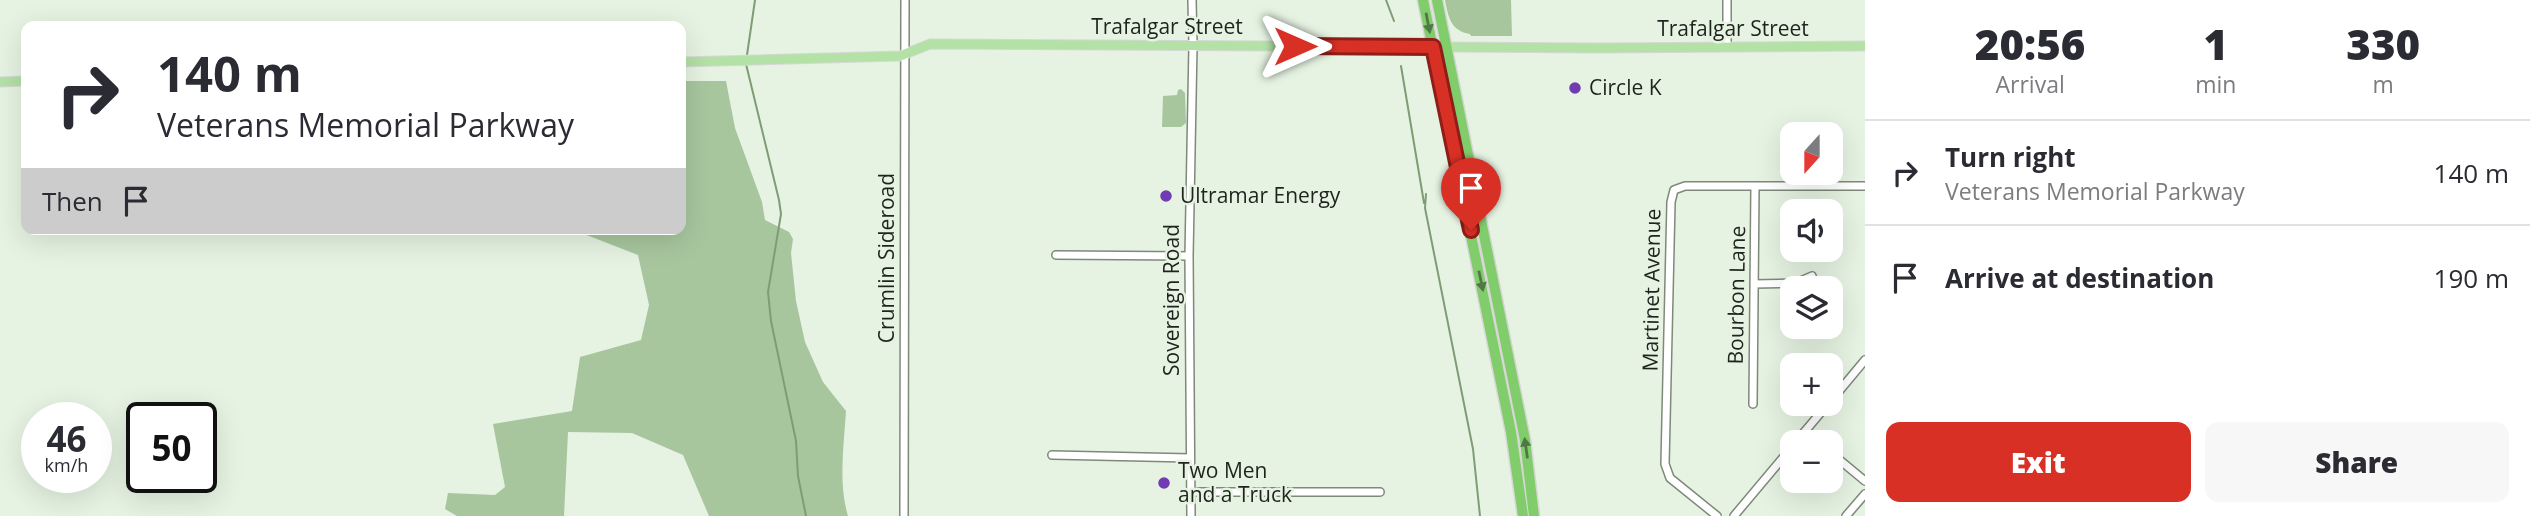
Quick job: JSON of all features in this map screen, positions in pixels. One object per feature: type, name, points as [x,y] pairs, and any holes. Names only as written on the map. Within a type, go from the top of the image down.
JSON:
[{"type":"highway","points":[[1423,0],[1511,432],[1523,516]]},
{"type":"highway","points":[[1437,0],[1525,440],[1534,516]]},
{"type":"main road","name":"Trafalgar Street","points":[[686,62],[900,56],[930,44],[1865,46]]},
{"type":"main road","points":[[0,82],[21,81]]},
{"type":"street","name":"Crumlin Sideroad","points":[[904,516],[905,0]]},
{"type":"street","name":"Sovereign Road","points":[[1191,516],[1189,256],[1192,0]]},
{"type":"street","points":[[1727,0],[1727,47]]},
{"type":"street","name":"Martinet Avenue","points":[[1717,516],[1670,478],[1665,464],[1671,202],[1674,190],[1685,186],[1865,186]]},
{"type":"street","name":"Bourbon Lane","points":[[1753,404],[1755,186]]},
{"type":"street","points":[[1056,255],[1189,256]]},
{"type":"street","points":[[1754,284],[1796,283],[1812,275]]},
{"type":"street","points":[[1843,388],[1863,366]]},
{"type":"street","points":[[1806,430],[1818,416]]},
{"type":"street","points":[[1052,455],[1190,457]]},
{"type":"street","points":[[1734,516],[1780,461]]},
{"type":"street","points":[[1843,463],[1865,481]]},
{"type":"street","points":[[1192,492],[1380,492]]},
{"type":"street","points":[[1846,516],[1865,494]]},
{"type":"green space","points":[[1445,0],[1511,0],[1512,36],[1471,36],[1458,30],[1449,17]]},
{"type":"green space","points":[[686,81],[726,81],[735,128],[762,202],[765,220],[789,232],[793,239],[791,253],[796,301],[805,342],[823,382],[846,411],[842,477],[848,516],[709,516],[683,455],[632,433],[568,432],[564,516],[457,516],[445,509],[448,493],[495,495],[505,487],[493,424],[572,411],[580,357],[641,340],[649,305],[638,255],[587,235],[686,235]]},
{"type":"green space","points":[[1181,89],[1185,93],[1186,123],[1181,127],[1162,127],[1163,96],[1177,95]]},
{"type":"waterway","points":[[747,55],[755,0]]},
{"type":"waterway","points":[[1386,0],[1394,21]]},
{"type":"waterway","points":[[746,64],[781,214],[768,292],[771,321],[796,441],[798,476],[806,516]]},
{"type":"waterway","points":[[1401,66],[1424,203]]},
{"type":"waterway","points":[[1426,194],[1425,208],[1473,449],[1480,516]]},
{"type":"place","name":"Circle K","points":[[1575,88]]},
{"type":"place","name":"Ultramar Energy","points":[[1166,196]]},
{"type":"place","name":"Two Men and a Truck","points":[[1164,483]]},
{"type":"route","points":[[1295,46],[1433,47],[1471,230]]}]
